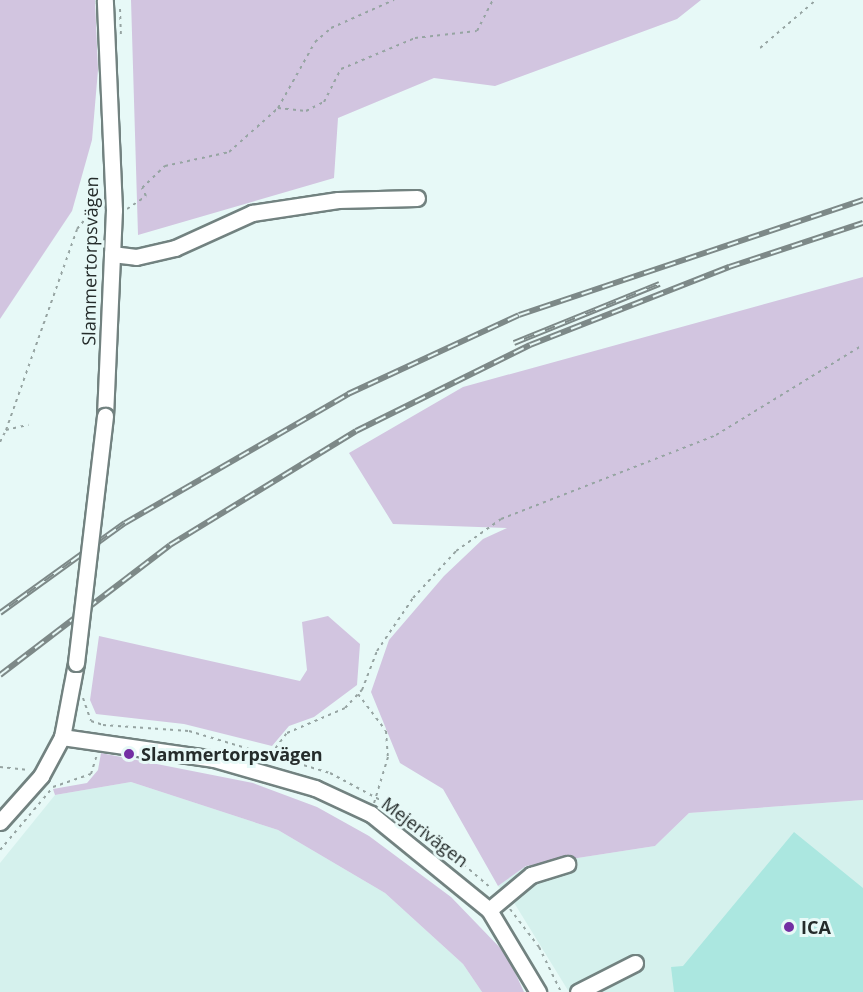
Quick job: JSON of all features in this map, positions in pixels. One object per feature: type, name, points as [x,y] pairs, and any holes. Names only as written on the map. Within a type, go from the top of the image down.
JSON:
[{"type":"street","name":"Slammertorpsvägen","points":[[0,822],[41,776],[63,736],[76,663],[105,416],[112,254],[119,210],[105,0]]},
{"type":"street","points":[[112,254],[136,257],[175,248],[252,213],[338,200],[417,198]]},
{"type":"street","name":"Mejerivägen","points":[[63,736],[102,733],[276,775],[371,814],[489,910],[538,992]]},
{"type":"street","points":[[489,910],[531,875],[567,864]]},
{"type":"street","points":[[578,992],[635,963]]},
{"type":"path","points":[[0,442],[77,230],[88,216],[119,210],[146,196],[142,188],[165,166],[230,152],[278,108],[315,42],[331,28],[394,0]]},
{"type":"path","points":[[278,108],[306,111],[324,102],[341,69],[390,47],[477,31],[493,0]]},
{"type":"path","points":[[760,48],[816,0]]},
{"type":"path","points":[[102,733],[189,730],[271,754],[287,732],[345,708],[358,694],[377,651],[413,598],[456,551],[501,519],[716,435],[863,345]]},
{"type":"path","points":[[6,430],[28,425]]},
{"type":"path","points":[[84,686],[85,711],[102,733]]},
{"type":"path","points":[[358,694],[386,731],[388,757],[371,814]]},
{"type":"path","points":[[0,850],[53,787],[91,774],[102,733]]},
{"type":"path","points":[[0,767],[11,765],[41,776]]},
{"type":"shaded area","points":[[0,0],[95,0],[98,70],[92,140],[72,211],[0,319]]},
{"type":"shaded area","points":[[131,0],[701,0],[677,19],[495,86],[434,78],[338,118],[334,178],[138,235]]},
{"type":"shaded area","points":[[863,277],[863,800],[689,813],[655,846],[526,866],[498,886],[443,789],[400,763],[371,692],[389,640],[444,576],[483,539],[507,528],[393,524],[349,453],[463,387]]},
{"type":"shaded area","points":[[328,616],[360,644],[357,685],[314,717],[289,726],[272,746],[184,724],[96,714],[90,700],[99,636],[300,681],[307,670],[302,622]]},
{"type":"shaded area","points":[[101,753],[253,783],[317,807],[369,836],[451,897],[507,955],[524,992],[482,992],[463,964],[385,893],[278,830],[131,782],[55,795],[53,789],[87,783],[98,770]]},
{"type":"shaded area","points":[[131,782],[278,830],[385,893],[463,964],[482,992],[0,992],[0,863],[55,795]]},
{"type":"shaded area","points":[[863,800],[863,992],[569,992],[513,901],[498,886],[526,866],[655,846],[689,813]]},
{"type":"building","name":"ICA","points":[[794,832],[863,888],[863,992],[674,992],[671,967],[683,966]]},
{"type":"railway","points":[[0,613],[125,523],[348,394],[519,315],[863,200]]},
{"type":"railway","points":[[0,675],[170,545],[356,431],[530,345],[729,267],[863,223]]},
{"type":"railway","points":[[514,343],[659,284]]},
{"type":"place","name":"Slammertorpsvägen","points":[[129,754]]},
{"type":"place","name":"ICA","points":[[789,927]]}]
